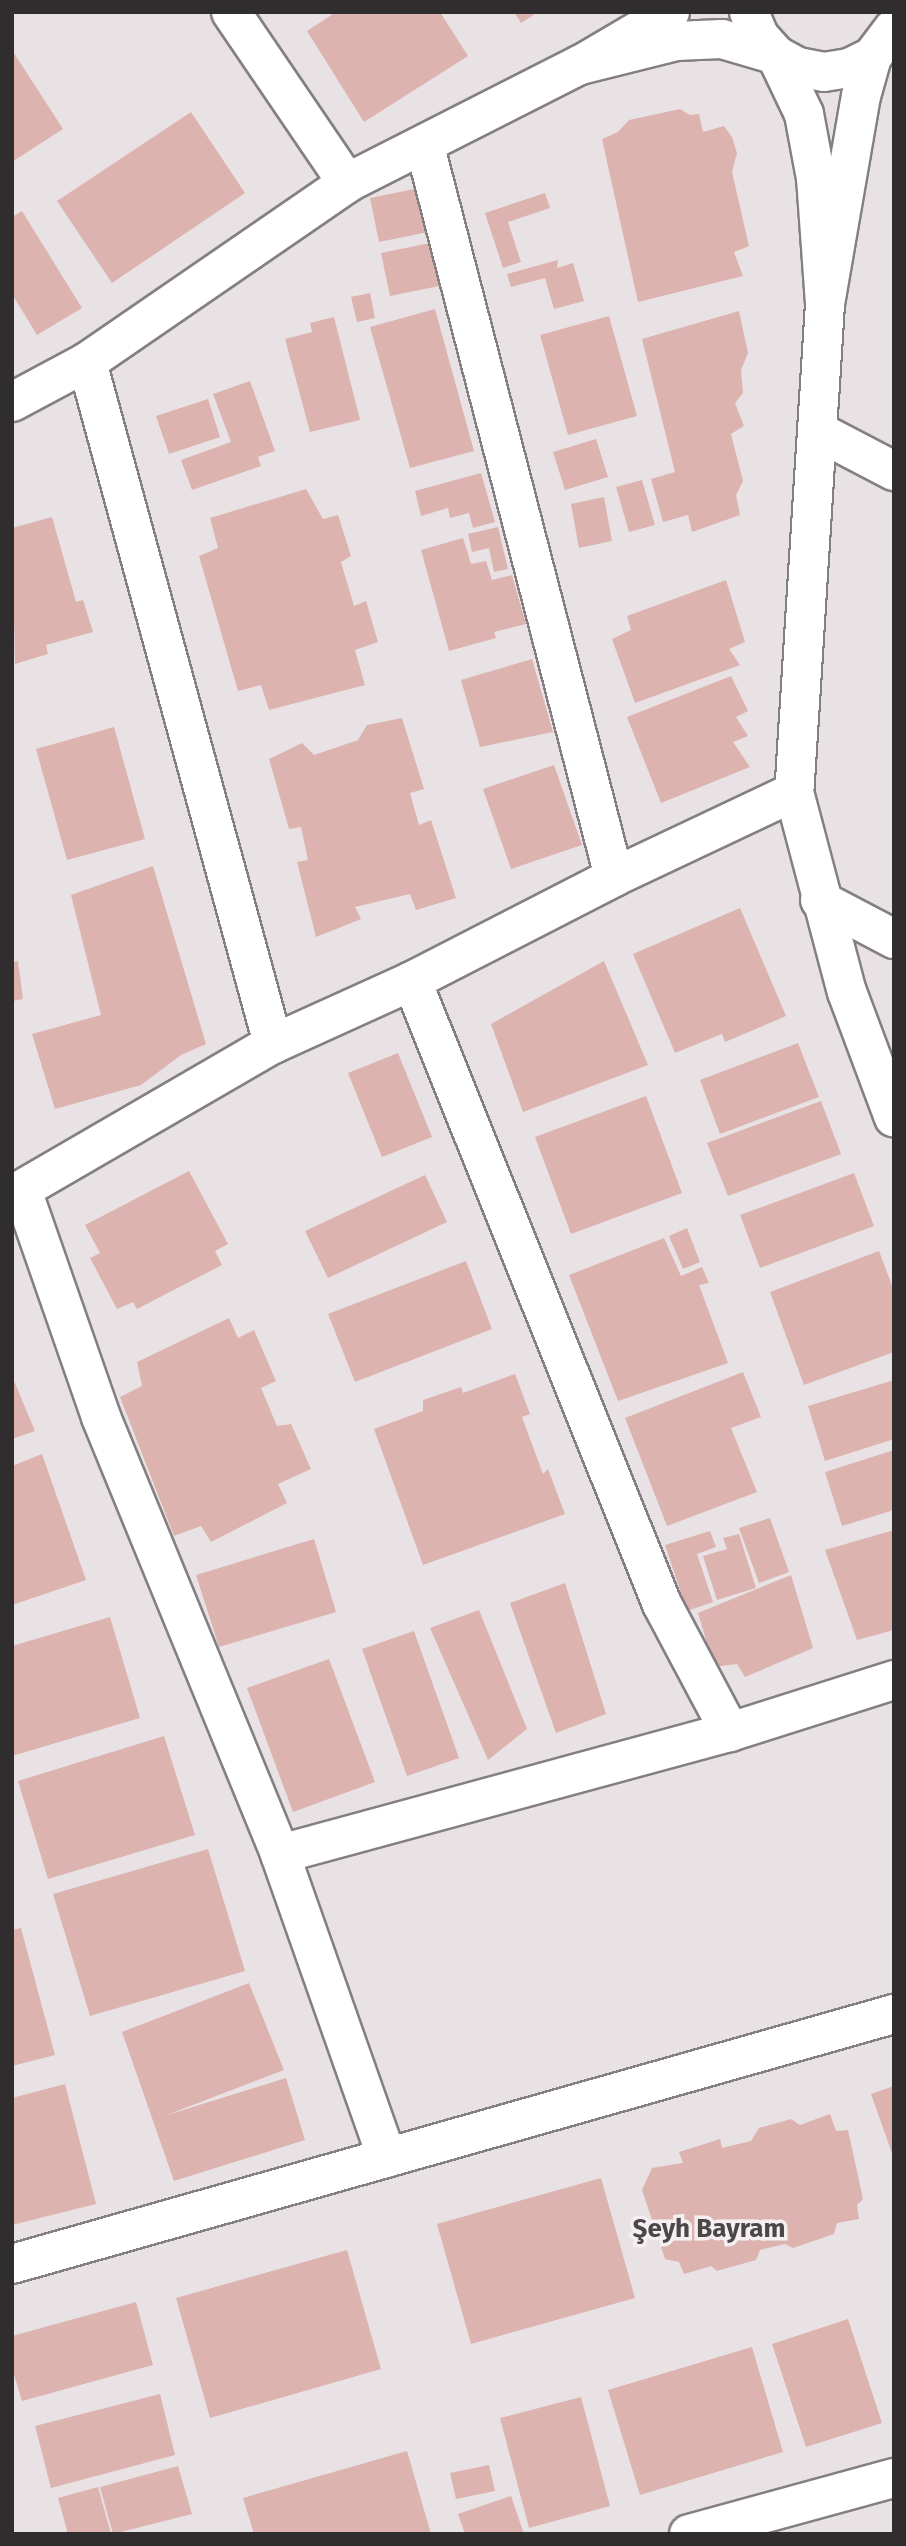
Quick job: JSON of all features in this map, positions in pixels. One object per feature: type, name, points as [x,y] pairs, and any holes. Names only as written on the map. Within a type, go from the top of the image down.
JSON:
[{"type":"street","points":[[231,12],[347,183]]},
{"type":"street","points":[[12,402],[87,362],[347,183],[425,147],[580,65],[670,12]]},
{"type":"street","points":[[750,12],[759,36],[776,55],[804,114],[816,178],[825,304],[819,432],[794,792],[820,900],[847,992],[894,1118]]},
{"type":"street","points":[[580,65],[676,41],[722,39],[776,55],[798,67],[824,72],[849,68],[886,52]]},
{"type":"street","points":[[825,304],[861,96],[886,52]]},
{"type":"street","points":[[425,147],[614,877]]},
{"type":"street","points":[[87,362],[273,1044]]},
{"type":"street","points":[[819,432],[894,471]]},
{"type":"street","points":[[387,2158],[280,1854],[102,1417],[17,1192],[273,1044],[412,981],[614,877],[794,792]]},
{"type":"street","points":[[820,900],[894,939]]},
{"type":"street","points":[[412,981],[662,1604],[730,1732]]},
{"type":"street","points":[[280,1854],[730,1732],[894,1679]]},
{"type":"street","points":[[12,2264],[894,2014]]},
{"type":"street","points":[[689,2534],[894,2477]]},
{"type":"building","points":[[336,12],[440,12],[468,56],[364,122],[307,31]]},
{"type":"building","points":[[514,12],[538,12],[521,23]]},
{"type":"building","points":[[12,50],[63,129],[12,162]]},
{"type":"building","points":[[680,109],[690,115],[699,114],[703,132],[724,126],[732,137],[737,153],[732,172],[749,246],[734,252],[743,276],[638,302],[602,139],[618,132],[629,120]]},
{"type":"building","points":[[191,112],[245,193],[112,283],[57,201]]},
{"type":"building","points":[[434,185],[443,229],[379,242],[370,198]]},
{"type":"building","points":[[545,193],[550,208],[508,222],[521,262],[503,268],[485,213]]},
{"type":"building","points":[[22,211],[82,308],[37,335],[12,294],[12,217]]},
{"type":"building","points":[[445,240],[454,283],[390,296],[381,253]]},
{"type":"building","points":[[558,260],[557,268],[573,263],[584,301],[554,309],[545,278],[511,287],[507,274]]},
{"type":"building","points":[[370,293],[375,318],[357,322],[351,297]]},
{"type":"building","points":[[435,309],[474,451],[410,468],[370,327]]},
{"type":"building","points":[[739,311],[748,353],[741,370],[743,393],[735,403],[744,426],[731,434],[743,481],[736,495],[740,515],[692,532],[688,515],[663,522],[651,479],[675,472],[642,339]]},
{"type":"building","points":[[609,316],[637,416],[568,435],[540,335]]},
{"type":"building","points":[[334,317],[360,420],[310,432],[285,339],[312,332],[310,323]]},
{"type":"building","points":[[250,381],[275,451],[258,457],[261,466],[192,490],[181,460],[231,442],[213,394]]},
{"type":"building","points":[[208,399],[220,437],[169,454],[156,416]]},
{"type":"building","points":[[596,439],[608,477],[565,490],[553,452]]},
{"type":"building","points":[[481,473],[495,522],[473,528],[469,513],[450,518],[448,508],[421,516],[415,491]]},
{"type":"building","points":[[642,480],[655,525],[629,532],[616,487]]},
{"type":"building","points":[[306,489],[323,519],[338,515],[351,556],[341,562],[354,606],[366,601],[378,642],[355,650],[365,685],[269,710],[261,685],[238,691],[199,556],[218,548],[210,518]]},
{"type":"building","points":[[604,497],[612,541],[579,548],[571,504]]},
{"type":"building","points":[[52,517],[76,602],[83,600],[93,632],[46,645],[48,654],[15,664],[12,528]]},
{"type":"building","points":[[498,527],[508,569],[494,572],[489,548],[472,552],[468,534]]},
{"type":"building","points":[[463,538],[471,564],[486,561],[492,580],[512,575],[526,624],[494,632],[496,638],[449,651],[421,550]]},
{"type":"building","points":[[726,580],[745,642],[729,649],[740,665],[635,703],[612,639],[631,630],[627,616]]},
{"type":"building","points":[[532,659],[553,732],[480,747],[461,680]]},
{"type":"building","points":[[731,676],[748,711],[736,717],[748,736],[733,742],[750,767],[661,803],[627,717]]},
{"type":"building","points":[[402,718],[424,789],[410,793],[419,825],[431,820],[456,898],[416,910],[410,894],[355,907],[361,919],[316,937],[297,862],[308,860],[301,827],[289,829],[269,759],[302,743],[314,755],[358,740],[367,725]]},
{"type":"building","points":[[114,727],[145,839],[67,860],[36,749]]},
{"type":"building","points":[[554,765],[582,845],[511,869],[483,789]]},
{"type":"building","points":[[153,866],[206,1044],[181,1055],[141,1085],[55,1109],[32,1034],[101,1015],[71,895]]},
{"type":"building","points":[[740,908],[786,1016],[725,1042],[722,1034],[675,1053],[633,954]]},
{"type":"building","points":[[18,961],[23,999],[12,1001],[12,962]]},
{"type":"building","points":[[604,961],[648,1065],[523,1112],[491,1024]]},
{"type":"building","points":[[798,1043],[819,1097],[720,1134],[700,1080]]},
{"type":"building","points":[[398,1053],[432,1137],[382,1157],[348,1073]]},
{"type":"building","points":[[646,1096],[682,1193],[571,1234],[535,1137]]},
{"type":"building","points":[[821,1101],[841,1154],[728,1196],[707,1143]]},
{"type":"building","points":[[189,1171],[228,1244],[215,1251],[222,1265],[137,1309],[133,1302],[117,1309],[90,1258],[100,1253],[85,1225]]},
{"type":"building","points":[[854,1173],[874,1226],[760,1268],[740,1215]]},
{"type":"building","points":[[425,1175],[447,1222],[328,1278],[305,1231]]},
{"type":"building","points":[[687,1228],[700,1262],[683,1269],[669,1236]]},
{"type":"building","points":[[664,1238],[681,1276],[702,1267],[709,1283],[699,1285],[728,1363],[618,1401],[569,1275]]},
{"type":"building","points":[[879,1251],[894,1291],[894,1352],[804,1385],[770,1292]]},
{"type":"building","points":[[466,1261],[492,1329],[355,1382],[328,1314]]},
{"type":"building","points":[[229,1318],[238,1338],[254,1330],[276,1381],[261,1388],[277,1426],[291,1424],[311,1469],[278,1484],[287,1503],[211,1542],[201,1526],[174,1536],[120,1397],[142,1386],[137,1362]]},
{"type":"building","points":[[743,1372],[761,1417],[731,1428],[757,1492],[667,1526],[625,1418]]},
{"type":"building","points":[[515,1374],[530,1414],[522,1417],[543,1474],[548,1469],[565,1514],[423,1565],[374,1429],[423,1411],[423,1400],[461,1387],[463,1393]]},
{"type":"building","points":[[12,1376],[35,1431],[12,1439]]},
{"type":"building","points":[[894,1380],[894,1439],[825,1461],[808,1406]]},
{"type":"building","points":[[894,1450],[894,1510],[842,1526],[825,1472]]},
{"type":"building","points":[[42,1454],[86,1580],[12,1605],[12,1466]]},
{"type":"building","points":[[770,1518],[789,1572],[759,1583],[739,1528]]},
{"type":"building","points":[[894,1530],[894,1630],[857,1640],[825,1550]]},
{"type":"building","points":[[710,1531],[716,1547],[697,1554],[713,1602],[687,1611],[665,1545]]},
{"type":"building","points":[[739,1534],[756,1588],[717,1600],[703,1556],[727,1549],[723,1538]]},
{"type":"building","points":[[314,1539],[336,1612],[219,1647],[196,1575]]},
{"type":"building","points":[[791,1575],[813,1648],[745,1677],[737,1664],[714,1667],[698,1613]]},
{"type":"building","points":[[565,1583],[606,1714],[556,1733],[510,1603]]},
{"type":"building","points":[[479,1610],[527,1729],[488,1760],[430,1628]]},
{"type":"building","points":[[110,1617],[140,1718],[12,1756],[12,1646]]},
{"type":"building","points":[[414,1631],[459,1758],[407,1776],[362,1649]]},
{"type":"building","points":[[329,1659],[375,1782],[293,1812],[247,1688]]},
{"type":"building","points":[[164,1736],[195,1835],[48,1879],[18,1781]]},
{"type":"building","points":[[208,1849],[245,1971],[90,2016],[53,1894]]},
{"type":"building","points":[[21,1928],[55,2055],[12,2066],[12,1930]]},
{"type":"building","points":[[249,1983],[284,2070],[164,2116],[286,2078],[305,2140],[174,2181],[122,2032]]},
{"type":"building","points":[[65,2084],[96,2204],[12,2225],[12,2098]]},
{"type":"building","points":[[894,2086],[894,2156],[893,2156],[871,2094]]},
{"type":"building","points":[[830,2114],[836,2131],[848,2130],[863,2199],[857,2205],[859,2219],[837,2223],[834,2234],[793,2248],[785,2244],[760,2250],[756,2260],[717,2271],[711,2266],[684,2274],[679,2262],[665,2259],[642,2190],[652,2168],[683,2163],[679,2152],[720,2139],[722,2148],[751,2141],[759,2128],[791,2119],[800,2125]]},
{"type":"building","points":[[601,2178],[635,2298],[471,2344],[437,2224]]},
{"type":"building","points":[[347,2250],[381,2369],[210,2418],[176,2298]]},
{"type":"building","points":[[136,2302],[153,2365],[22,2401],[12,2368],[12,2336]]},
{"type":"building","points":[[848,2319],[882,2423],[806,2447],[772,2344]]},
{"type":"building","points":[[752,2347],[783,2452],[640,2495],[608,2390]]},
{"type":"building","points":[[160,2394],[175,2455],[51,2488],[35,2426]]},
{"type":"building","points":[[581,2397],[610,2506],[529,2528],[500,2418]]},
{"type":"building","points":[[407,2451],[431,2534],[254,2534],[243,2498]]},
{"type":"building","points":[[489,2465],[495,2491],[456,2499],[450,2473]]},
{"type":"building","points":[[178,2466],[192,2514],[113,2534],[100,2487]]},
{"type":"building","points":[[98,2487],[111,2534],[68,2534],[58,2498]]},
{"type":"building","points":[[511,2496],[524,2534],[465,2534],[458,2514]]},
{"type":"district","name":"Şeyh Bayram","points":[[709,2229]]}]
